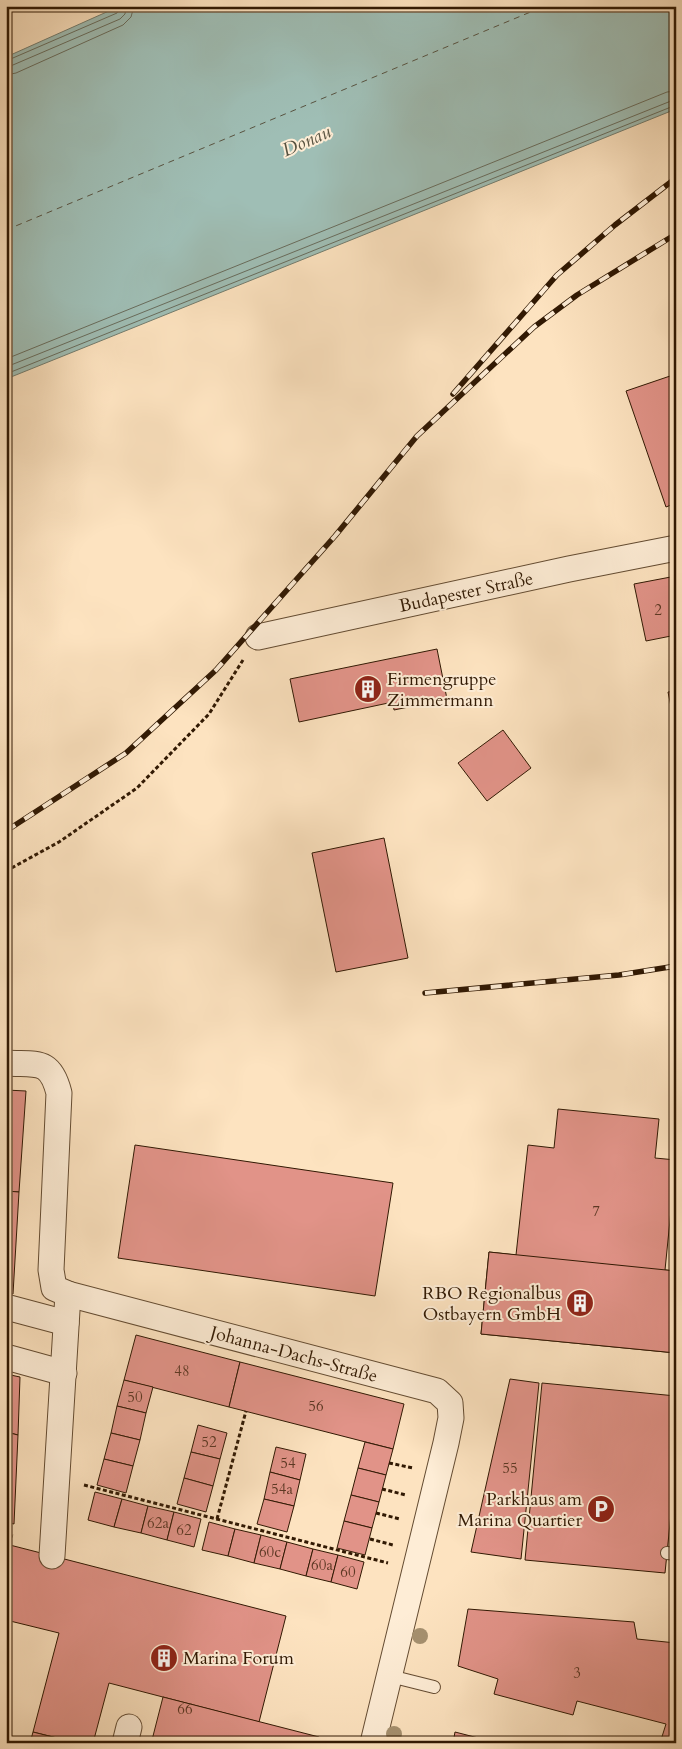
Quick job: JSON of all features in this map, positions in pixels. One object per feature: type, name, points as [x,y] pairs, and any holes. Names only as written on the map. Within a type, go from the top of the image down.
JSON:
[{"type":"street","name":"Budapester Straße","points":[[258,637],[569,569],[676,548]]},
{"type":"street","points":[[6,1063],[42,1065],[54,1074],[59,1093],[51,1270],[54,1288],[68,1294],[52,1556]]},
{"type":"street","name":"Johanna-Dachs-Straße","points":[[68,1294],[437,1392],[450,1403],[451,1418],[446,1443],[374,1743]]},
{"type":"street","points":[[6,1308],[66,1323]]},
{"type":"street","points":[[6,1358],[64,1373]]},
{"type":"lane","points":[[390,1676],[434,1687]]},
{"type":"path","points":[[6,871],[58,842],[137,788],[209,714],[258,637]]},
{"type":"path","points":[[217,1520],[246,1411]]},
{"type":"path","points":[[389,1462],[416,1469]]},
{"type":"path","points":[[96,1488],[373,1560]]},
{"type":"path","points":[[382,1489],[409,1496]]},
{"type":"path","points":[[376,1513],[403,1520]]},
{"type":"path","points":[[6,1534],[13,1536]]},
{"type":"path","points":[[370,1538],[396,1546]]},
{"type":"water","name":"Donau","points":[[120,6],[676,6],[676,109],[6,379],[6,57]]},
{"type":"building","points":[[676,374],[676,503],[666,507],[626,391]]},
{"type":"building","points":[[676,576],[676,635],[646,641],[634,584]]},
{"type":"building","name":"Firmengruppe Zimmermann","points":[[437,649],[447,699],[394,710],[393,702],[299,722],[290,679]]},
{"type":"building","points":[[676,691],[676,731],[668,692]]},
{"type":"building","points":[[503,730],[531,768],[487,801],[458,763]]},
{"type":"building","points":[[384,838],[408,958],[336,972],[312,853]]},
{"type":"building","points":[[6,1090],[26,1091],[19,1192],[6,1191]]},
{"type":"building","name":"RBO Regionalbus Ostbayern GmbH","points":[[558,1109],[659,1119],[655,1158],[676,1160],[665,1270],[676,1271],[676,1353],[481,1334],[489,1252],[516,1255],[528,1145],[554,1148]]},
{"type":"building","points":[[135,1145],[393,1183],[375,1296],[118,1258]]},
{"type":"building","points":[[6,1191],[19,1192],[13,1294],[6,1292]]},
{"type":"building","name":"RBO Regionalbus Ostbayern GmbH","points":[[489,1252],[676,1271],[676,1353],[481,1334]]},
{"type":"building","points":[[136,1335],[240,1362],[229,1407],[124,1380]]},
{"type":"building","points":[[240,1362],[404,1404],[393,1449],[229,1407]]},
{"type":"building","points":[[6,1374],[20,1377],[18,1435],[6,1432]]},
{"type":"building","points":[[510,1379],[539,1383],[521,1559],[471,1552]]},
{"type":"building","points":[[124,1380],[153,1387],[146,1413],[117,1406]]},
{"type":"building","name":"Parkhaus am Marina Quartier","points":[[542,1383],[676,1396],[676,1464],[665,1573],[525,1560]]},
{"type":"building","points":[[117,1406],[146,1413],[140,1440],[111,1433]]},
{"type":"building","points":[[198,1425],[227,1433],[220,1459],[191,1452]]},
{"type":"building","points":[[6,1432],[18,1435],[14,1524],[6,1522]]},
{"type":"building","points":[[111,1433],[140,1440],[133,1466],[104,1459]]},
{"type":"building","points":[[365,1442],[393,1449],[386,1475],[358,1468]]},
{"type":"building","points":[[276,1447],[306,1454],[300,1480],[270,1472]]},
{"type":"building","points":[[191,1452],[220,1459],[213,1486],[184,1478]]},
{"type":"building","points":[[104,1459],[133,1466],[126,1493],[97,1485]]},
{"type":"building","points":[[358,1468],[386,1475],[379,1502],[351,1495]]},
{"type":"building","points":[[270,1472],[300,1480],[294,1506],[264,1499]]},
{"type":"building","points":[[184,1478],[213,1486],[206,1512],[177,1504]]},
{"type":"building","points":[[95,1492],[122,1499],[114,1527],[88,1520]]},
{"type":"building","points":[[351,1495],[379,1502],[372,1528],[344,1521]]},
{"type":"building","points":[[122,1499],[148,1506],[141,1533],[114,1527]]},
{"type":"building","points":[[264,1499],[294,1506],[287,1532],[257,1524]]},
{"type":"building","points":[[148,1506],[174,1512],[167,1540],[141,1533]]},
{"type":"building","points":[[174,1512],[201,1519],[194,1547],[167,1540]]},
{"type":"building","points":[[344,1521],[372,1528],[365,1555],[337,1548]]},
{"type":"building","points":[[209,1522],[235,1529],[228,1556],[202,1550]]},
{"type":"building","points":[[235,1529],[261,1535],[254,1563],[228,1556]]},
{"type":"building","points":[[261,1535],[287,1542],[280,1569],[254,1563]]},
{"type":"building","points":[[287,1542],[313,1549],[306,1576],[280,1569]]},
{"type":"building","name":"Marina Forum","points":[[6,1544],[286,1616],[259,1722],[109,1683],[93,1743],[77,1743],[33,1732],[59,1633],[6,1620]]},
{"type":"building","points":[[313,1549],[338,1555],[331,1582],[306,1576]]},
{"type":"building","points":[[338,1555],[364,1562],[357,1589],[331,1582]]},
{"type":"building","points":[[468,1609],[634,1622],[637,1639],[676,1643],[676,1743],[660,1743],[666,1724],[577,1701],[573,1715],[494,1694],[498,1679],[458,1666]]},
{"type":"building","points":[[163,1697],[319,1737],[318,1743],[162,1743],[152,1740]]},
{"type":"building","points":[[33,1732],[77,1743],[30,1743]]},
{"type":"building","points":[[455,1732],[498,1743],[453,1743]]},
{"type":"ferry route","points":[[6,230],[545,6]]},
{"type":"railway","points":[[453,394],[557,275],[615,225],[676,178]]},
{"type":"railway","points":[[6,831],[126,753],[216,670],[335,536],[417,436],[534,327],[577,295],[676,234]]},
{"type":"railway","points":[[425,993],[619,975],[676,966]]},
{"type":"place","name":"Firmengruppe Zimmermann","points":[[368,689]]},
{"type":"place","name":"RBO Regionalbus Ostbayern GmbH","points":[[580,1303]]},
{"type":"place","name":"Parkhaus am Marina Quartier","points":[[601,1509]]},
{"type":"place","name":"Marina Forum","points":[[164,1658]]}]
